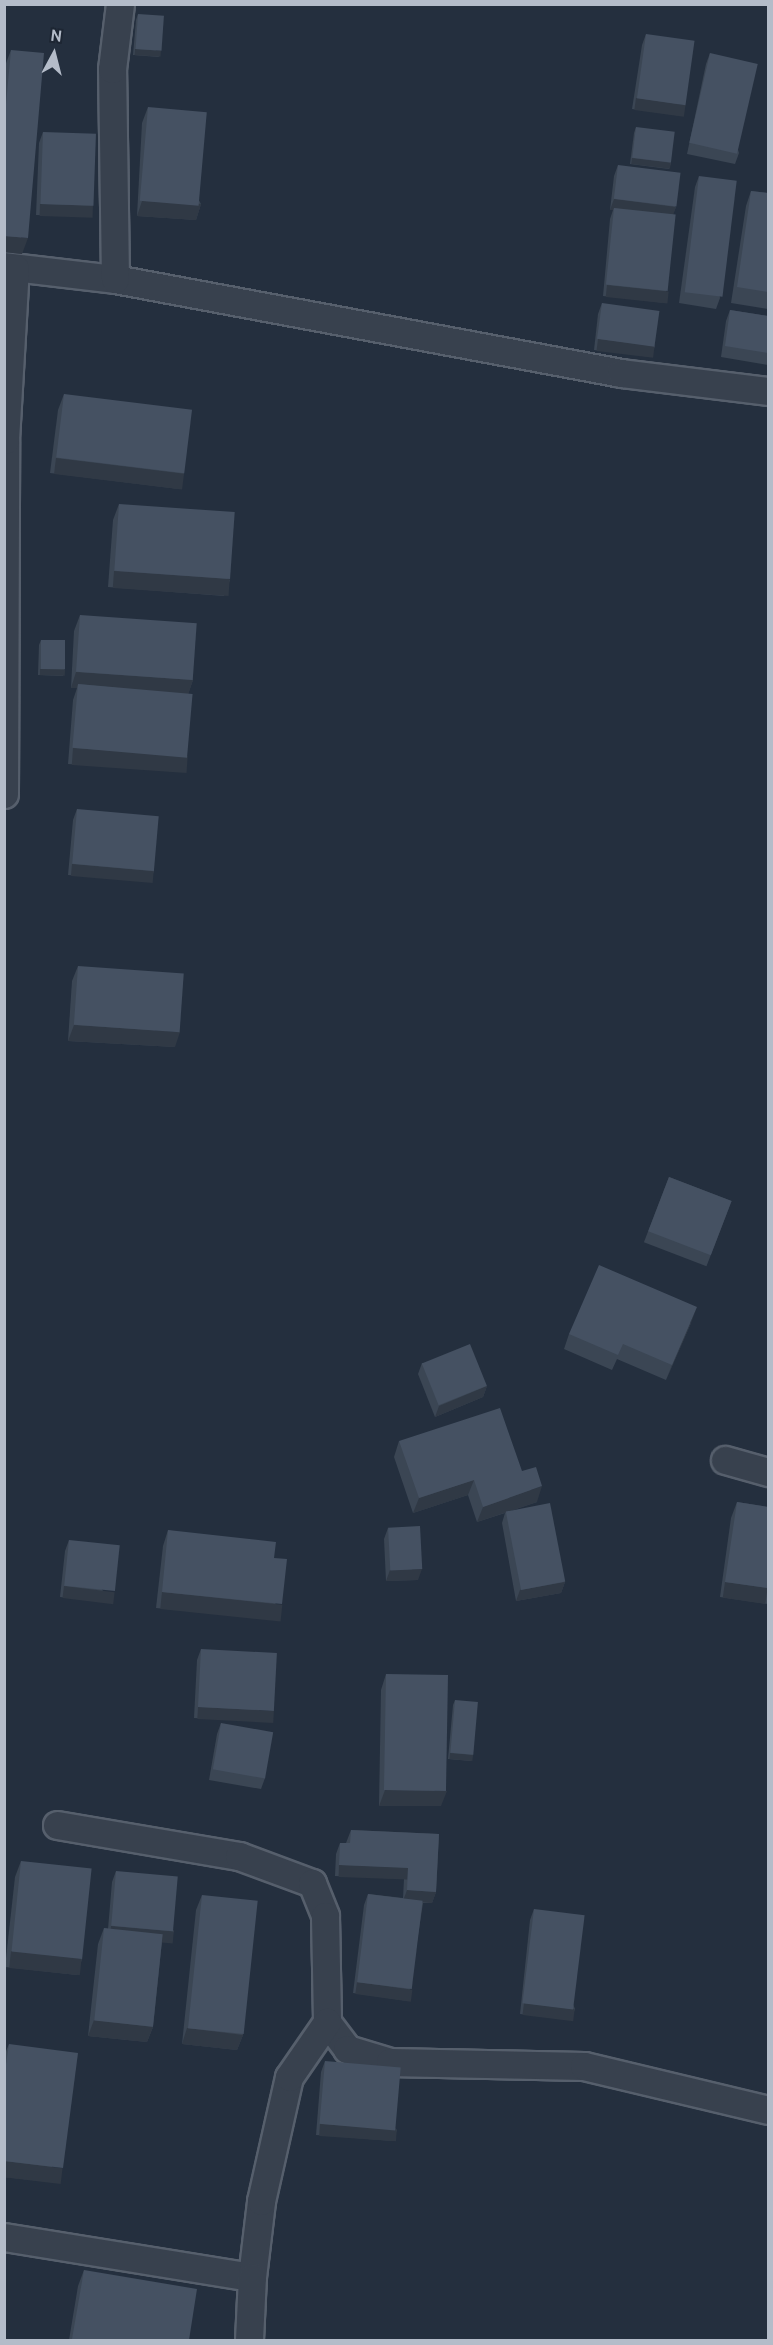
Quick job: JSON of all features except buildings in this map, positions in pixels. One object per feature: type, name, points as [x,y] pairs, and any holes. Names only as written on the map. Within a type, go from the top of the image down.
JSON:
[{"type":"street","points":[[115,279],[112,69],[120,4]]},
{"type":"street","points":[[4,794],[5,440],[10,267],[115,279],[621,373],[768,391]]},
{"type":"street","points":[[725,1460],[768,1472]]},
{"type":"street","points":[[57,1825],[239,1856],[312,1883],[325,1916],[327,2022],[347,2049],[390,2062],[584,2066],[768,2110]]},
{"type":"street","points":[[249,2340],[252,2277],[261,2201],[289,2077],[327,2022]]},
{"type":"street","points":[[4,2237],[252,2277]]}]
